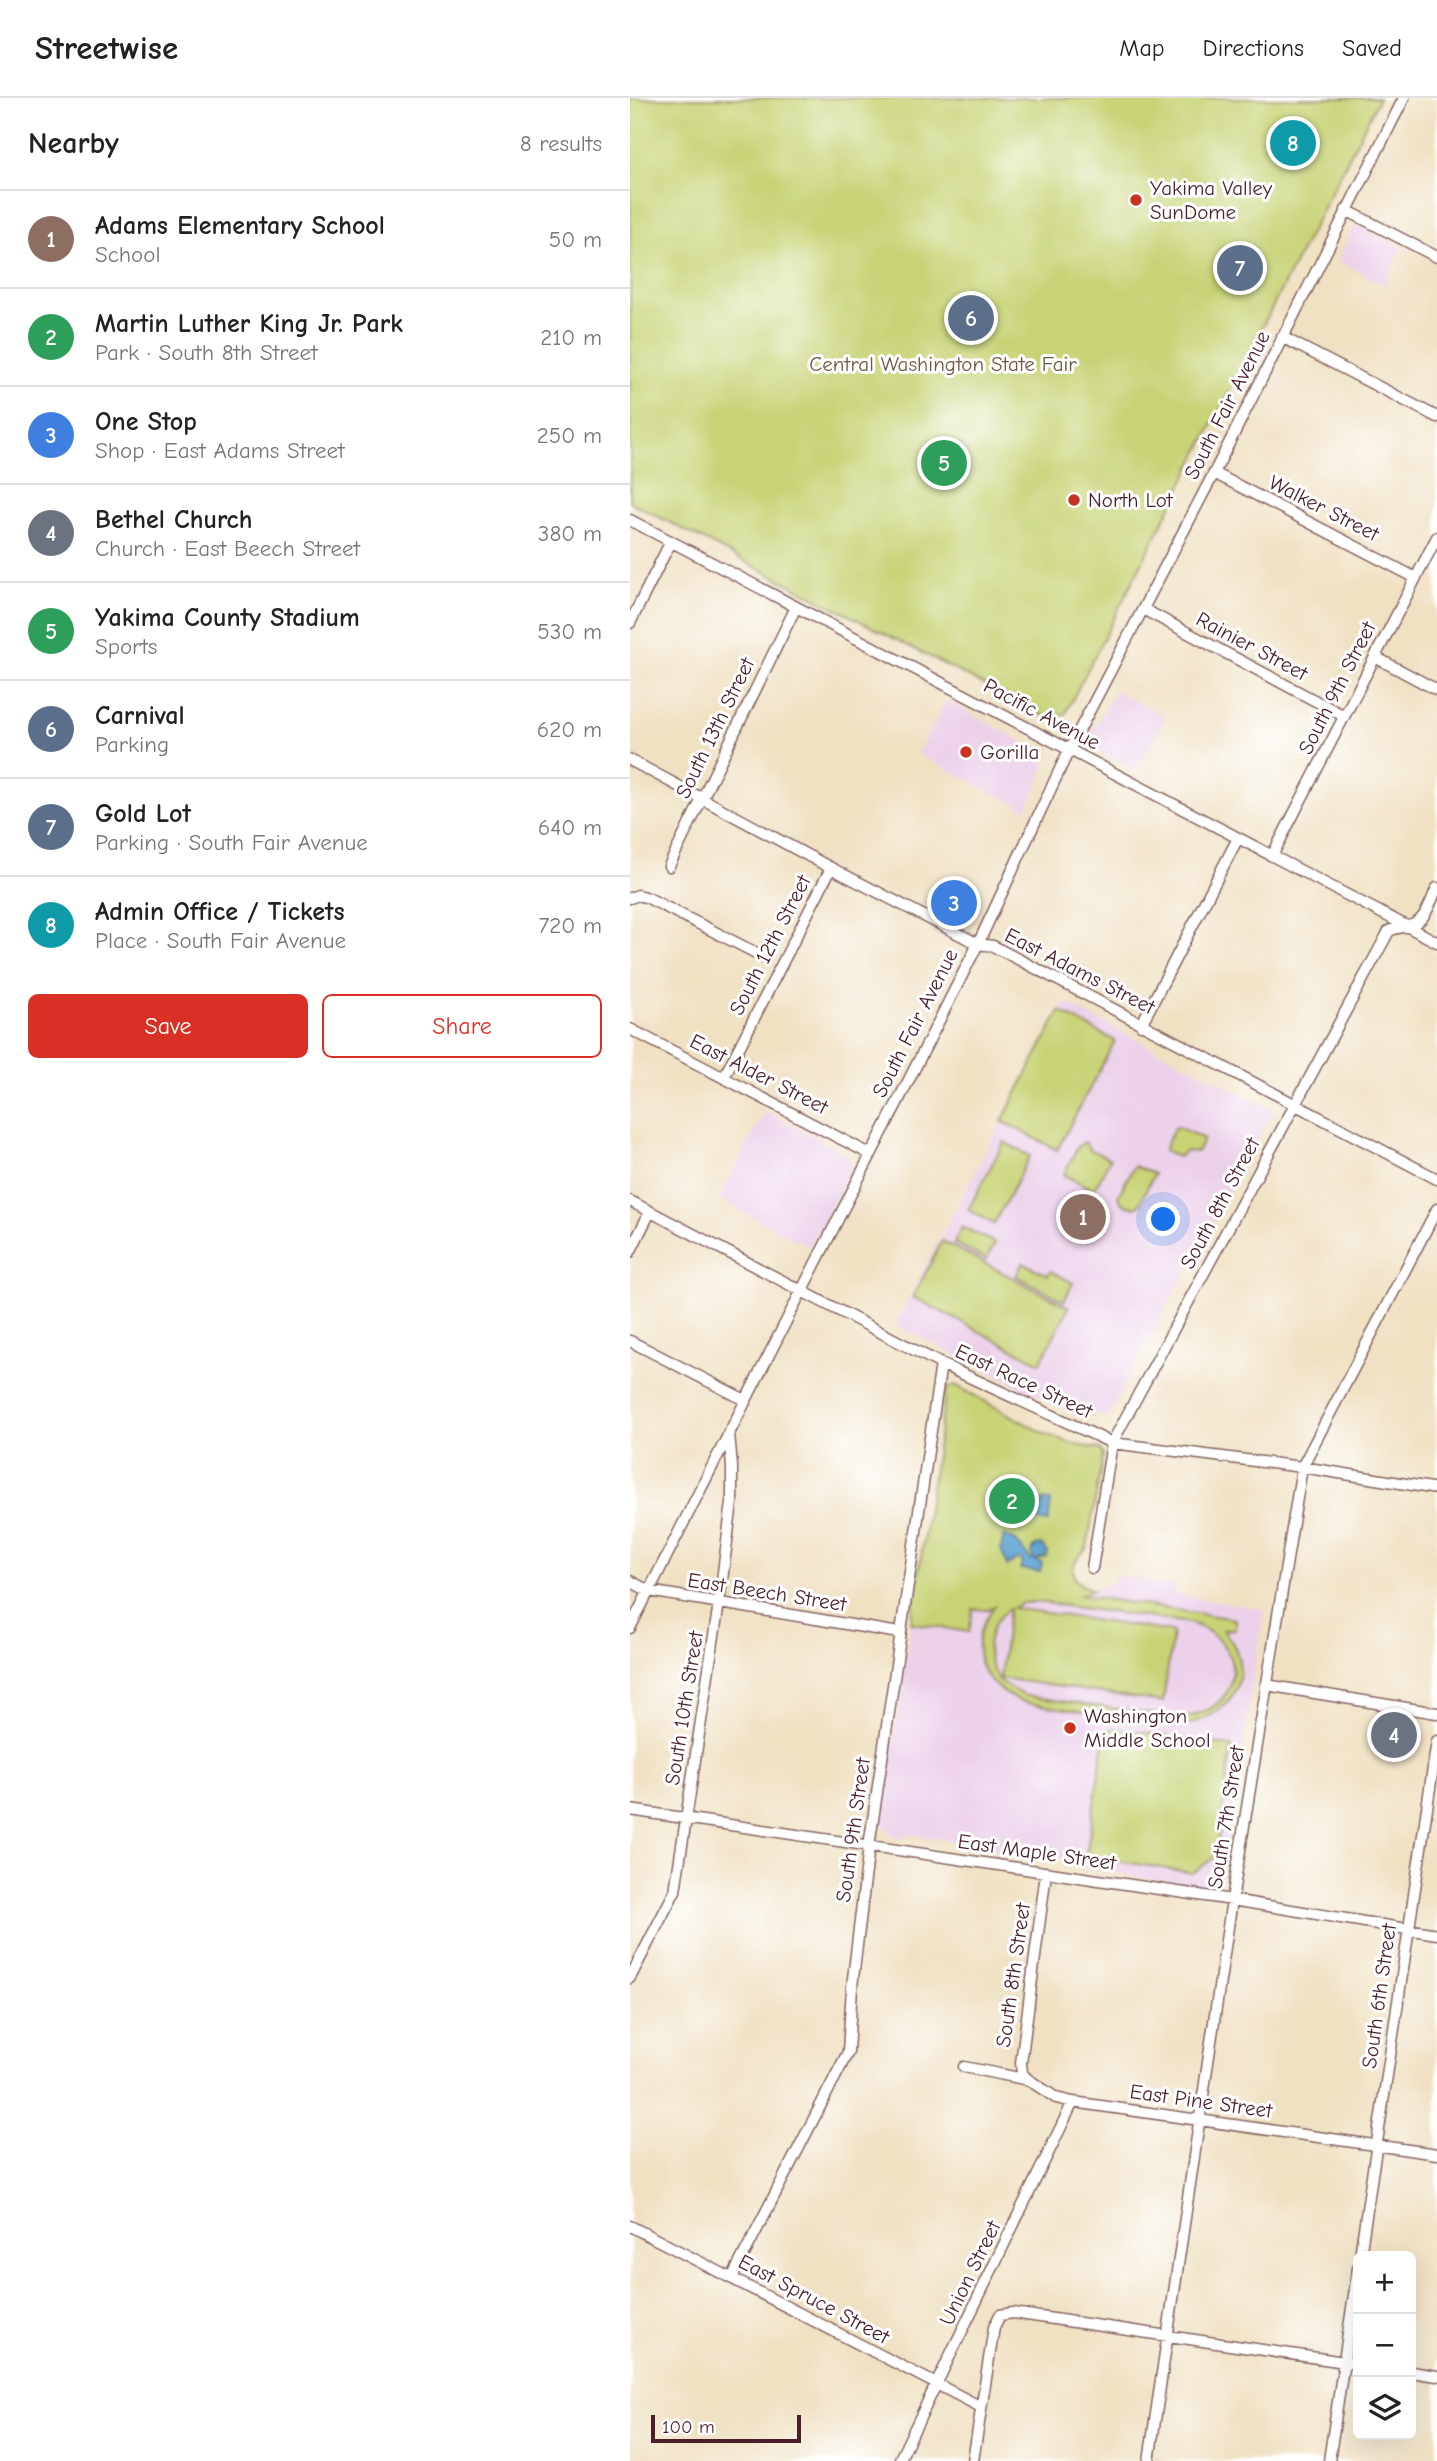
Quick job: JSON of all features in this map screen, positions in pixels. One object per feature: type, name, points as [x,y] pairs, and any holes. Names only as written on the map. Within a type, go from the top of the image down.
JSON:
[{"type":"street","name":"South Fair Avenue","points":[[630,1628],[978,944],[1069,750],[1214,473],[1404,98]]},
{"type":"street","points":[[1346,211],[1437,257]]},
{"type":"street","points":[[1282,337],[1437,417]]},
{"type":"street","name":"Walker Street","points":[[1214,473],[1416,578]]},
{"type":"street","name":"Pacific Avenue","points":[[630,520],[1437,942]]},
{"type":"street","name":"South 9th Street","points":[[1272,856],[1437,537]]},
{"type":"street","points":[[630,623],[671,541]]},
{"type":"street","name":"South 13th Street","points":[[669,866],[796,607]]},
{"type":"street","name":"Rainier Street","points":[[1143,610],[1344,716]]},
{"type":"street","points":[[1375,657],[1437,690]]},
{"type":"street","name":"East Adams Street","points":[[630,760],[831,869],[978,944],[993,946],[1437,1179]]},
{"type":"street","points":[[1142,1025],[1238,838]]},
{"type":"street","name":"South 12th Street","points":[[724,1077],[831,869]]},
{"type":"street","name":"South 8th Street","points":[[1092,1568],[1112,1443],[1389,931],[1416,923],[1437,888]]},
{"type":"street","points":[[630,898],[638,895],[648,898],[764,957]]},
{"type":"street","name":"East Alder Street","points":[[630,1029],[870,1154]]},
{"type":"street","name":"East Race Street","points":[[630,1201],[941,1364],[1112,1443],[1302,1467],[1437,1489]]},
{"type":"street","name":"South 7th Street","points":[[1149,2461],[1232,1900],[1302,1467],[1437,1209]]},
{"type":"street","points":[[630,1252],[650,1212]]},
{"type":"street","points":[[630,1341],[745,1400]]},
{"type":"street","name":"South 9th Street","points":[[732,2278],[848,2052],[852,1987],[869,1846],[941,1364]]},
{"type":"street","name":"South 10th Street","points":[[630,1978],[675,1891],[732,1503],[729,1433]]},
{"type":"street","name":"East Beech Street","points":[[630,1581],[649,1591],[899,1633]]},
{"type":"street","points":[[1266,1685],[1437,1713]]},
{"type":"street","name":"South 6th Street","points":[[1361,2251],[1437,1741]]},
{"type":"street","name":"East Maple Street","points":[[630,1810],[1232,1900],[1437,1934]]},
{"type":"street","name":"South 8th Street","points":[[1028,2080],[1022,2073],[1021,2063],[1046,1872]]},
{"type":"street","name":"East Pine Street","points":[[964,2067],[1028,2080],[1056,2098],[1073,2102],[1437,2154]]},
{"type":"street","name":"Union Street","points":[[900,2461],[1073,2102]]},
{"type":"street","name":"East Spruce Street","points":[[630,2226],[981,2407]]},
{"type":"street","points":[[1329,2461],[1353,2301]]},
{"type":"street","points":[[973,2461],[994,2327],[1000,2315],[1013,2313],[1353,2363]]},
{"type":"street","points":[[1416,2373],[1437,2376]]},
{"type":"shaded area","points":[[1359,226],[1402,247],[1384,285],[1337,260],[1354,227]]},
{"type":"shaded area","points":[[1115,690],[1165,717],[1136,771],[1097,750],[1091,741],[1091,734]]},
{"type":"shaded area","points":[[946,700],[1040,751],[1046,764],[1027,810],[918,754]]},
{"type":"shaded area","points":[[1064,1002],[1273,1110],[1107,1417],[1058,1406],[895,1325]]},
{"type":"shaded area","points":[[765,1111],[848,1155],[851,1169],[810,1247],[719,1199]]},
{"type":"shaded area","name":"Washington Middle School","points":[[1118,1575],[1176,1587],[1174,1594],[1264,1609],[1221,1879],[1212,1889],[1065,1865],[1065,1860],[908,1834],[905,1838],[893,1836],[881,1824],[911,1623],[968,1632],[973,1609],[1009,1596],[1078,1595],[1109,1585]]},
{"type":"green space","name":"Central Washington State Fair","points":[[630,98],[1379,98],[1065,714],[1048,718],[630,502]]},
{"type":"green space","points":[[1060,1011],[1115,1041],[1057,1150],[1002,1121]]},
{"type":"green space","points":[[1178,1127],[1204,1139],[1197,1152],[1186,1151],[1178,1157],[1164,1150],[1174,1128]]},
{"type":"green space","points":[[1004,1142],[1030,1156],[994,1224],[968,1210]]},
{"type":"green space","points":[[1085,1142],[1089,1149],[1110,1159],[1094,1190],[1064,1175],[1078,1146]]},
{"type":"green space","points":[[1134,1166],[1154,1174],[1138,1206],[1131,1207],[1125,1206],[1118,1196]]},
{"type":"green space","points":[[962,1227],[995,1243],[986,1260],[954,1243]]},
{"type":"green space","points":[[942,1241],[1069,1307],[1040,1363],[913,1297]]},
{"type":"green space","points":[[1023,1263],[1048,1275],[1051,1271],[1073,1283],[1064,1301],[1016,1276]]},
{"type":"green space","points":[[955,1385],[1045,1434],[1076,1445],[1100,1449],[1103,1455],[1087,1548],[1076,1560],[1073,1569],[1075,1579],[1093,1590],[1080,1595],[1235,1619],[1235,1629],[1223,1630],[1235,1648],[1239,1678],[1235,1691],[1217,1711],[1205,1718],[1177,1726],[1027,1703],[997,1687],[983,1670],[979,1660],[979,1636],[994,1606],[987,1610],[973,1609],[969,1632],[911,1623],[946,1389]],"holes":[[[1037,1602],[1190,1623],[1210,1633],[1224,1646],[1231,1661],[1232,1676],[1227,1691],[1217,1704],[1201,1713],[1179,1718],[1026,1696],[1001,1681],[989,1660],[991,1631],[1009,1609],[1000,1678],[1163,1702],[1173,1632],[1013,1608],[1022,1603]]]},
{"type":"green space","points":[[1113,1728],[1232,1746],[1216,1856],[1193,1873],[1086,1856],[1105,1735]]},
{"type":"water","points":[[1025,1494],[1036,1496],[1037,1505],[1042,1505],[1043,1500],[1051,1501],[1048,1522],[1029,1520],[1025,1526],[1016,1524],[1012,1509],[1015,1509],[1016,1502],[1024,1502]]},
{"type":"water","points":[[1004,1535],[1016,1541],[1031,1560],[1035,1546],[1041,1545],[1048,1552],[1046,1557],[1035,1560],[1042,1563],[1040,1572],[1020,1569],[1023,1562],[1019,1559],[1007,1566],[1001,1549]]},
{"type":"place","name":"Admin Office / Tickets","points":[[1293,143]]},
{"type":"place","name":"Yakima Valley SunDome","points":[[1136,200]]},
{"type":"place","name":"Gold Lot","points":[[1240,268]]},
{"type":"place","name":"Carnival","points":[[971,318]]},
{"type":"place","name":"Yakima County Stadium","points":[[944,463]]},
{"type":"place","name":"North Lot","points":[[1074,500]]},
{"type":"place","name":"Gorilla","points":[[966,752]]},
{"type":"place","name":"One Stop","points":[[954,903]]},
{"type":"place","name":"Adams Elementary School","points":[[1083,1217]]},
{"type":"place","name":"Martin Luther King Jr. Park","points":[[1012,1501]]},
{"type":"place","name":"Washington Middle School","points":[[1070,1728]]},
{"type":"place","name":"Bethel Church","points":[[1394,1735]]}]
